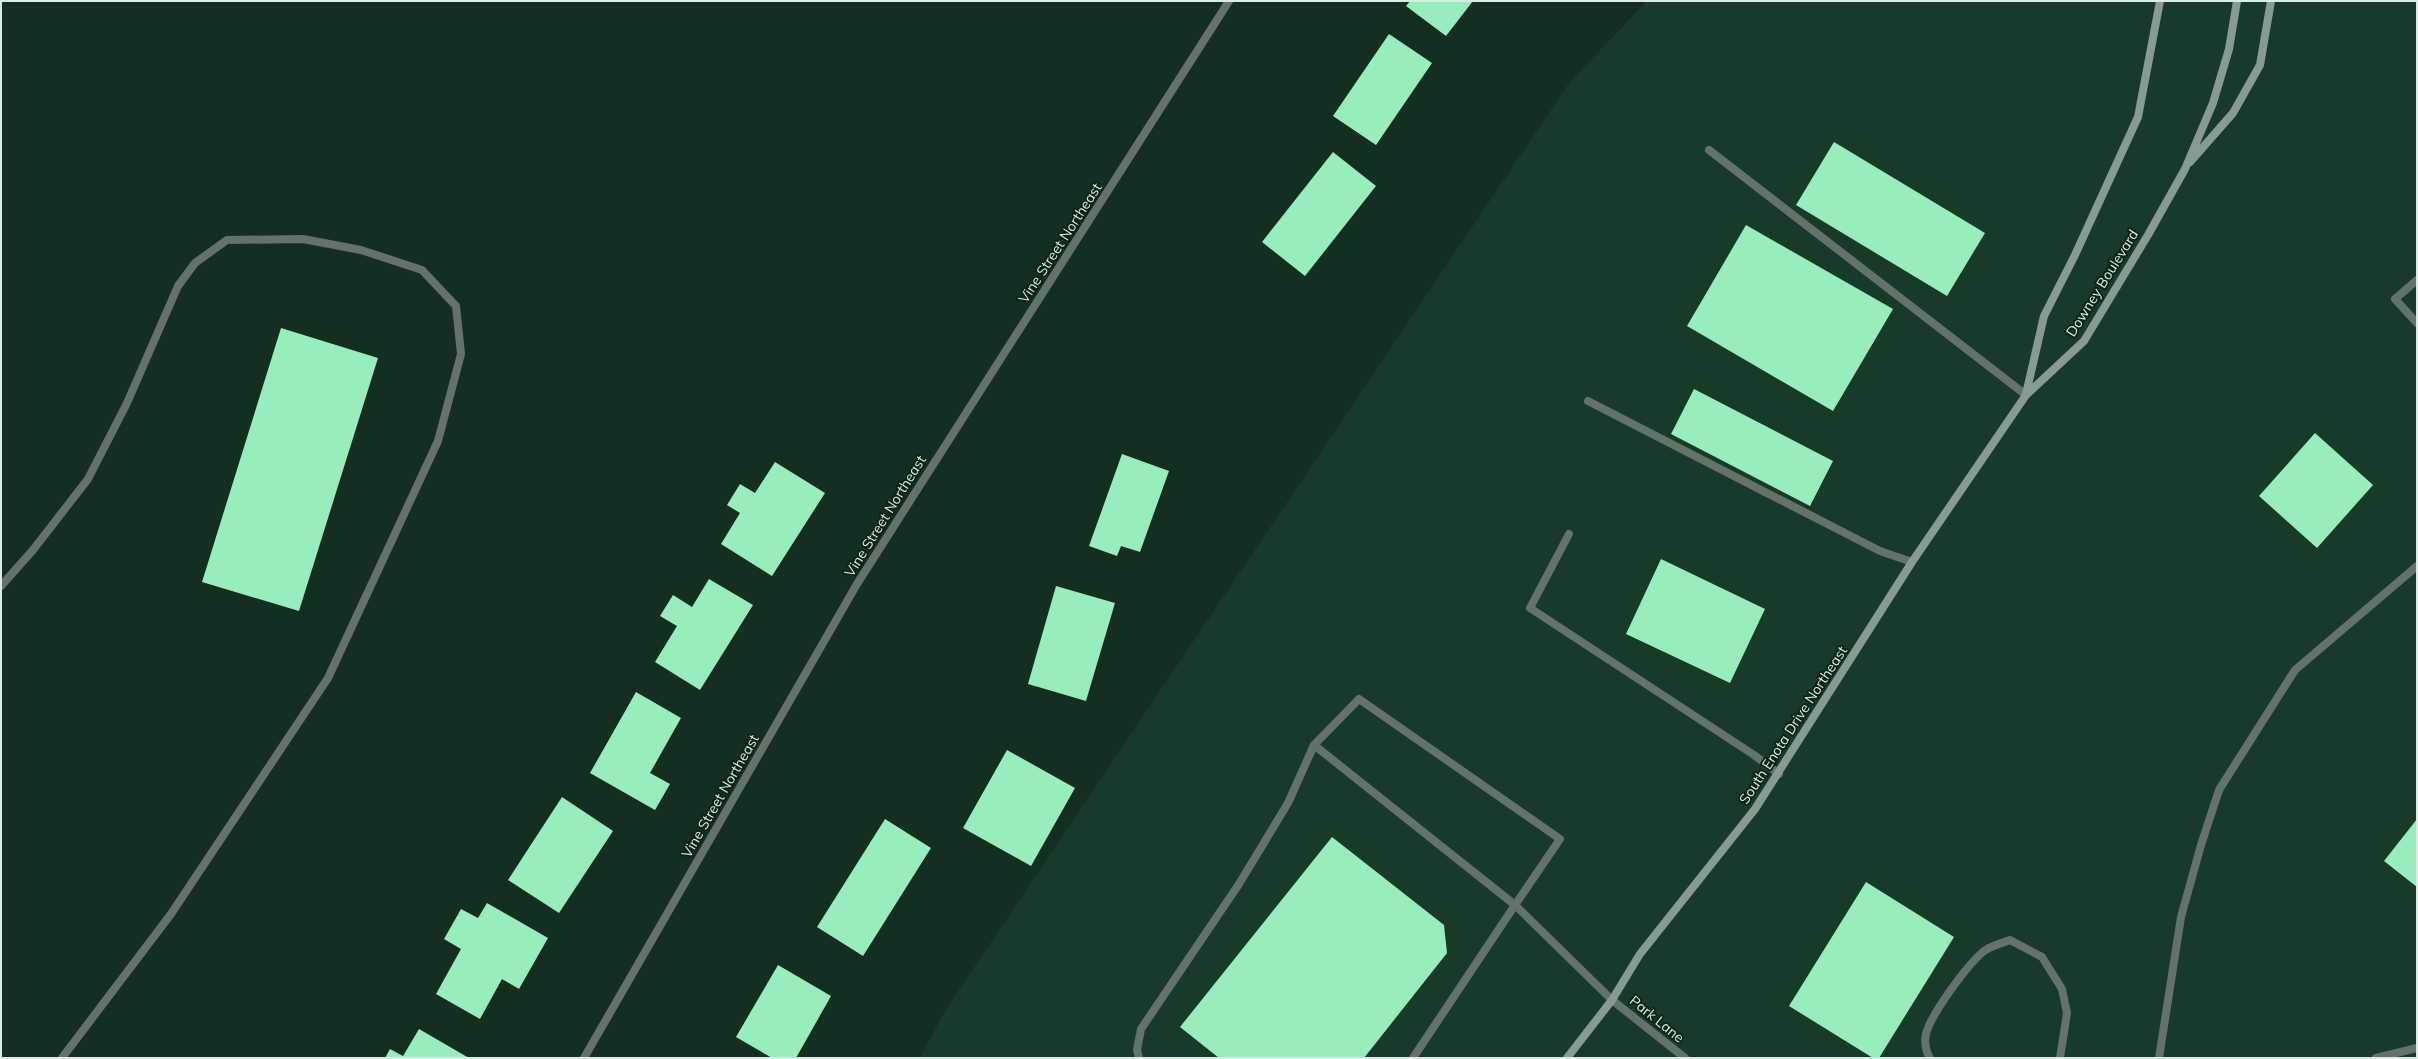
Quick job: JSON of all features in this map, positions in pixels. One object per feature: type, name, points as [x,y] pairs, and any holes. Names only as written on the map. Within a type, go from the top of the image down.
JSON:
[{"type":"main road","name":"Downey Boulevard","points":[[2026,395],[2044,316],[2075,255],[2138,117],[2160,1]]},
{"type":"main road","name":"Downey Boulevard","points":[[2026,395],[2084,341],[2148,235],[2185,168],[2213,103],[2229,49],[2237,1]]},
{"type":"main road","points":[[2185,168],[2233,113],[2260,65],[2271,1]]},
{"type":"main road","name":"South Enota Drive Northeast","points":[[1567,1058],[1612,1000],[1640,954],[1755,809],[1779,774],[1912,562],[2026,395]]},
{"type":"street","name":"Vine Street Northeast","points":[[584,1058],[857,584],[1229,1]]},
{"type":"street","points":[[1709,150],[2026,395]]},
{"type":"street","points":[[1,586],[33,550],[88,479],[128,403],[178,286],[195,263],[227,240],[304,239],[361,250],[422,270],[456,306],[461,354],[438,440],[328,678],[171,914],[62,1058]]},
{"type":"street","points":[[2417,280],[2395,299],[2417,323]]},
{"type":"street","points":[[1588,401],[1880,551],[1912,562]]},
{"type":"street","points":[[1569,534],[1530,608],[1754,755],[1779,774]]},
{"type":"street","points":[[2158,1058],[2181,917],[2200,844],[2219,790],[2295,670],[2417,566]]},
{"type":"street","points":[[1139,1058],[1137,1050],[1141,1030],[1243,878],[1288,803],[1314,745],[1359,699],[1560,839],[1413,1058]]},
{"type":"street","name":"Park Lane","points":[[1314,745],[1515,905],[1612,1000],[1684,1058]]},
{"type":"street","points":[[1930,1058],[1927,1053],[1926,1035],[1934,1016],[1963,974],[1985,950],[2010,940],[2042,957],[2062,989],[2067,1013],[2060,1058]]},
{"type":"street","points":[[2376,1058],[2417,1048]]},
{"type":"shaded area","points":[[1647,1],[2417,1],[2417,1058],[920,1058],[946,1009],[1569,83]]},
{"type":"building","points":[[1410,1],[1473,1],[1446,36],[1406,6]]},
{"type":"building","points":[[1389,34],[1432,63],[1376,145],[1333,116]]},
{"type":"building","points":[[1834,142],[1985,233],[1947,296],[1796,205]]},
{"type":"building","points":[[1333,152],[1376,186],[1305,276],[1262,242]]},
{"type":"building","points":[[1746,225],[1893,309],[1833,411],[1687,326]]},
{"type":"building","points":[[281,328],[378,358],[299,611],[202,582]]},
{"type":"building","points":[[1694,389],[1833,461],[1810,506],[1671,434]]},
{"type":"building","points":[[2315,433],[2373,485],[2317,548],[2259,496]]},
{"type":"building","points":[[1122,454],[1169,471],[1140,552],[1121,546],[1117,556],[1089,546]]},
{"type":"building","points":[[775,462],[825,493],[772,576],[721,544],[740,513],[727,505],[740,484],[755,493]]},
{"type":"building","points":[[1661,559],[1765,609],[1730,683],[1626,634]]},
{"type":"building","points":[[709,579],[753,605],[700,690],[655,662],[677,626],[660,616],[673,595],[692,607]]},
{"type":"building","points":[[1056,586],[1115,603],[1086,701],[1028,684]]},
{"type":"building","points":[[636,692],[681,718],[650,773],[670,784],[655,810],[590,773]]},
{"type":"building","points":[[1007,750],[1075,788],[1031,866],[963,828]]},
{"type":"building","points":[[562,797],[613,831],[559,913],[508,880]]},
{"type":"building","points":[[885,819],[931,848],[863,956],[817,927]]},
{"type":"building","points":[[2417,819],[2417,887],[2384,861]]},
{"type":"building","points":[[1332,837],[1444,925],[1447,953],[1364,1058],[1219,1058],[1180,1027]]},
{"type":"building","points":[[1866,882],[1954,937],[1879,1058],[1873,1058],[1789,1006]]},
{"type":"building","points":[[487,903],[548,938],[519,989],[502,979],[480,1019],[436,994],[461,949],[444,939],[461,909],[478,918]]},
{"type":"building","points":[[778,965],[831,996],[796,1058],[772,1058],[736,1037]]},
{"type":"building","points":[[419,1029],[469,1058],[385,1058],[390,1049],[403,1056]]}]
